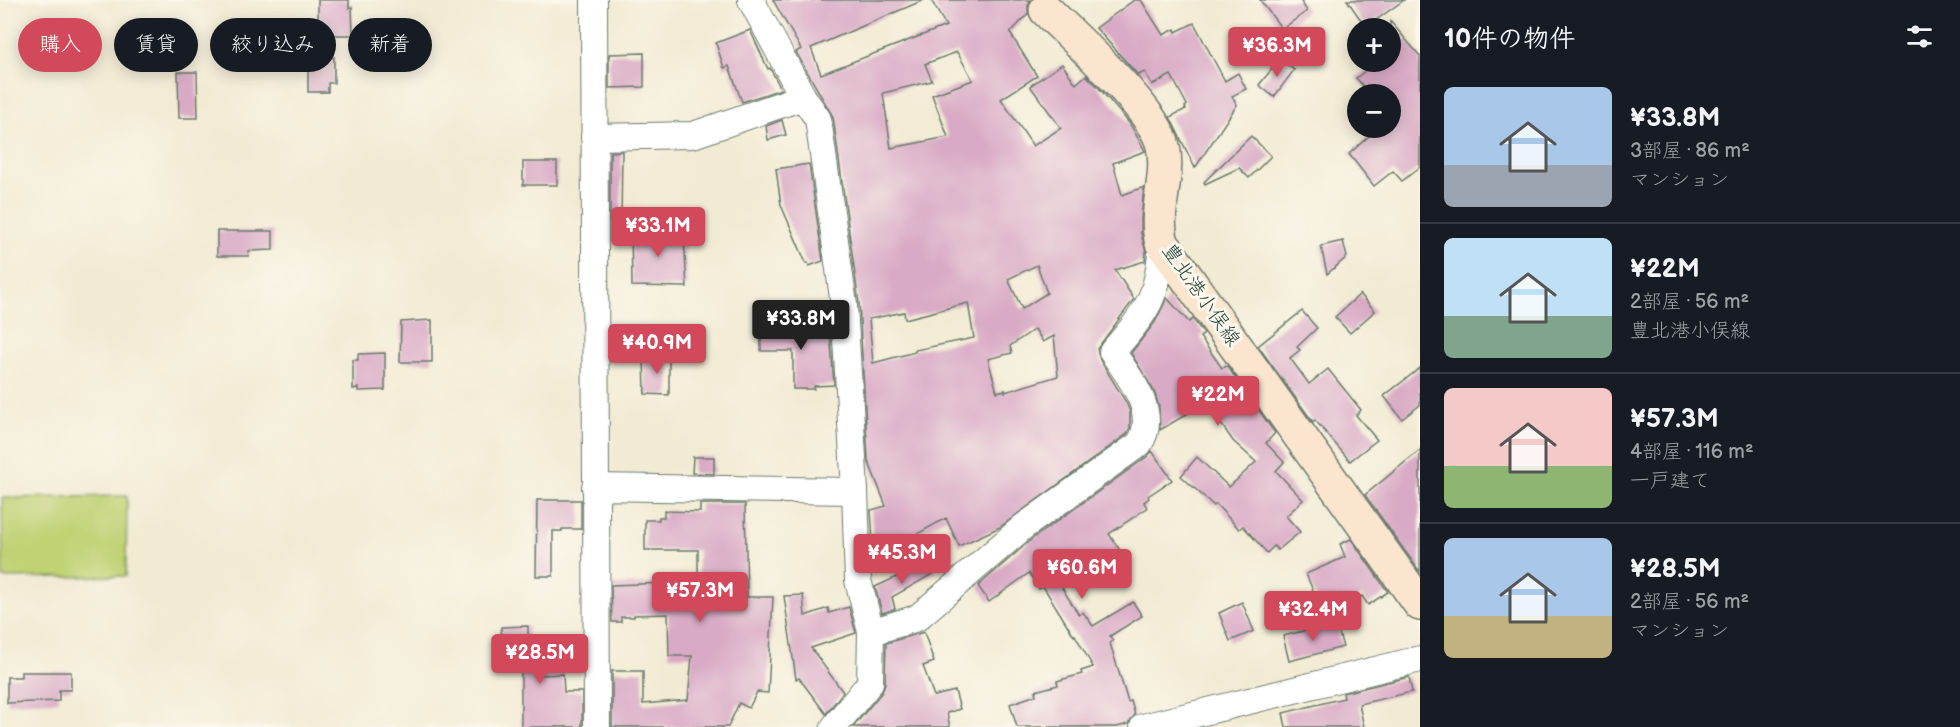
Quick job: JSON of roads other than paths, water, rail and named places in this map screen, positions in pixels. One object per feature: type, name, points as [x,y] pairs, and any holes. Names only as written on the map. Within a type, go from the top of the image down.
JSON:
[{"type":"main road","name":"豊北港小俣線","points":[[1050,5],[1134,98],[1153,123],[1163,146],[1164,173],[1158,223],[1162,243],[1420,604]]},
{"type":"street","points":[[594,0],[597,727]]},
{"type":"street","points":[[751,0],[803,97],[818,119],[844,316],[858,580],[870,632],[870,683],[834,727]]},
{"type":"street","points":[[594,137],[693,135],[803,97]]},
{"type":"street","points":[[870,632],[917,618],[1023,527],[1139,444],[1145,430],[1144,409],[1131,379],[1112,351],[1144,313],[1152,298],[1159,276],[1162,243]]},
{"type":"street","points":[[595,487],[855,491]]},
{"type":"street","points":[[1143,727],[1420,659]]}]
